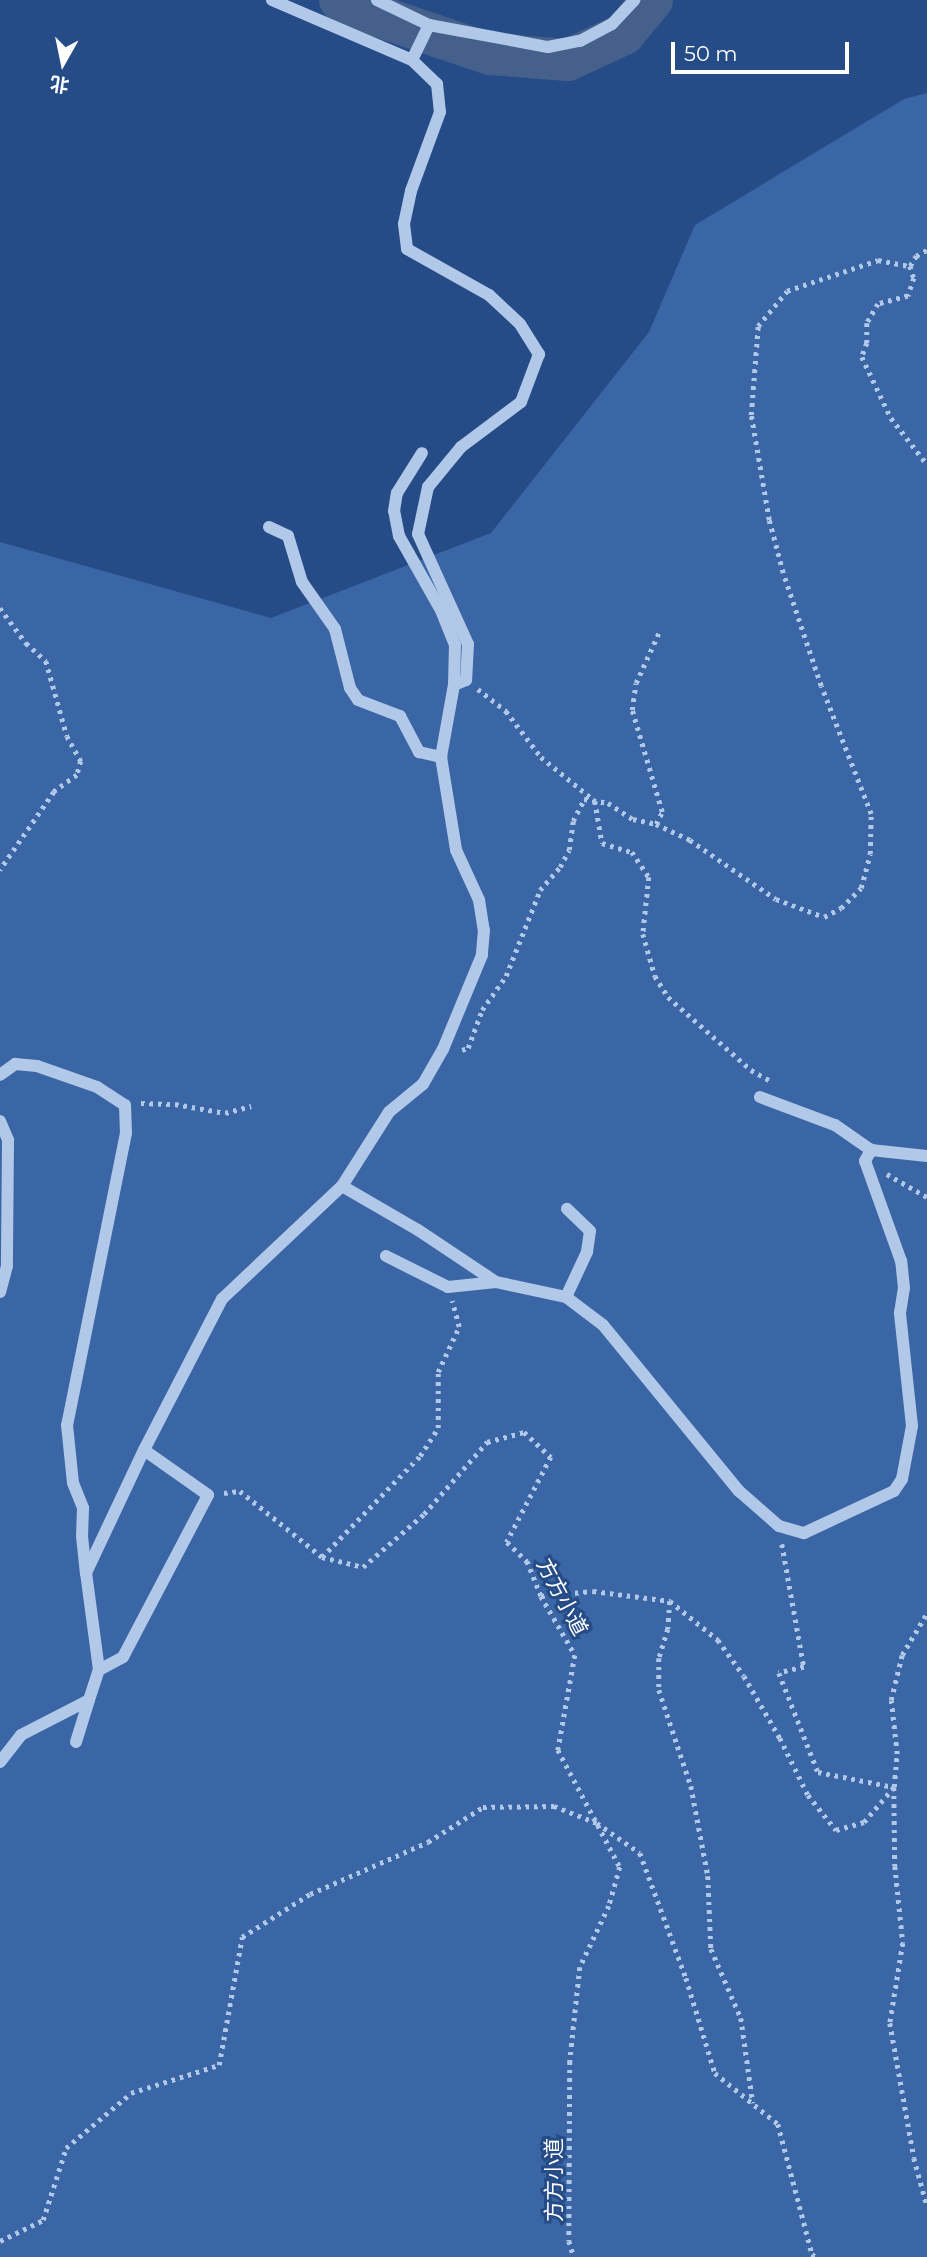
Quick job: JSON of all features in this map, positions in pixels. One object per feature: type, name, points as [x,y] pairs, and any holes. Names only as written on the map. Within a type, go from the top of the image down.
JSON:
[{"type":"street","points":[[86,1573],[144,1450],[222,1299],[342,1186],[389,1112],[423,1084],[438,1059],[482,955],[484,930],[479,900],[456,850],[441,757],[468,644],[418,534],[428,487],[461,447],[521,402],[539,354],[520,324],[489,295],[407,249],[404,224],[411,191],[440,112],[437,84],[412,60],[272,0]]},
{"type":"street","points":[[377,0],[429,25],[548,47],[580,41],[612,24],[634,0]]},
{"type":"street","points":[[412,60],[429,25]]},
{"type":"street","points":[[422,453],[397,493],[394,511],[399,536],[442,612],[455,645],[460,682]]},
{"type":"street","points":[[269,527],[288,536],[302,582],[335,629],[341,664],[358,700],[400,716],[419,752],[441,757]]},
{"type":"street","points":[[0,1075],[15,1064],[37,1066],[97,1087],[125,1105],[126,1133],[67,1425],[73,1483],[83,1508],[82,1536],[99,1670],[76,1742]]},
{"type":"street","points":[[386,1256],[448,1287],[496,1282],[566,1297],[603,1325],[739,1491],[779,1526],[804,1534],[894,1490],[902,1479],[908,1461],[912,1426],[900,1313],[904,1288],[901,1261],[868,1156],[835,1125],[760,1097]]},
{"type":"street","points":[[0,1121],[8,1140],[7,1266],[0,1292]]},
{"type":"street","points":[[868,1156],[927,1156]]},
{"type":"street","points":[[342,1186],[418,1230],[496,1282]]},
{"type":"street","points":[[566,1297],[587,1252],[590,1231],[567,1209]]},
{"type":"street","points":[[99,1670],[123,1657],[208,1494],[144,1450]]},
{"type":"street","points":[[0,1762],[21,1735],[89,1700]]},
{"type":"path","points":[[927,250],[916,256],[910,266],[914,278],[908,296],[878,304],[867,323],[867,343],[862,357],[891,418],[927,464]]},
{"type":"path","points":[[438,1059],[468,1048],[482,1010],[506,976],[540,890],[560,867],[569,850],[573,821],[584,799],[608,803],[633,819],[656,824],[690,840],[775,900],[824,917],[841,908],[861,888],[870,854],[872,814],[821,686],[783,573],[769,520],[751,415],[758,326],[787,291],[878,260],[910,266]]},
{"type":"path","points":[[0,608],[26,643],[46,661],[67,736],[80,761],[77,775],[54,792],[0,870]]},
{"type":"path","points":[[656,824],[662,812],[632,710],[636,683],[660,630]]},
{"type":"path","points":[[460,682],[506,711],[541,757],[595,801],[602,843],[632,852],[649,877],[643,934],[655,976],[668,997],[751,1070],[776,1083],[787,1107]]},
{"type":"path","points":[[125,1105],[152,1102],[225,1113],[251,1107]]},
{"type":"path","points":[[868,1156],[927,1198]]},
{"type":"path","points":[[322,1557],[420,1456],[438,1428],[438,1371],[459,1327],[448,1287]]},
{"type":"path","name":"方方小道","points":[[208,1494],[240,1491],[322,1557],[363,1567],[424,1514],[487,1442],[524,1432],[551,1457],[507,1542],[527,1562],[541,1597],[575,1655],[558,1750],[620,1867],[609,1906],[580,1967],[570,2061],[569,2241],[574,2257]]},
{"type":"path","points":[[779,1526],[804,1667],[779,1672],[818,1772],[894,1787]]},
{"type":"path","points":[[541,1597],[593,1591],[670,1601],[718,1640],[762,1707],[808,1795],[836,1830],[864,1822],[894,1787]]},
{"type":"path","points":[[670,1601],[668,1629],[659,1658],[659,1690],[691,1786],[708,1876],[711,1949],[741,2018],[753,2104]]},
{"type":"path","points":[[927,1613],[902,1655],[891,1700],[897,1754],[894,1787],[895,1866],[903,1943],[890,2023],[914,2158],[927,2206]]},
{"type":"path","points":[[0,2241],[43,2220],[66,2148],[131,2093],[219,2065],[242,1937],[310,1894],[428,1842],[483,1807],[554,1805],[597,1823],[640,1853],[686,1978],[715,2073],[778,2124],[812,2254],[816,2257]]},
{"type":"shaded area","points":[[927,93],[927,2257],[0,2257],[0,542],[271,618],[491,533],[649,332],[695,225],[904,99]]},
{"type":"waterway","points":[[340,0],[369,13],[490,54],[568,60],[624,34],[652,0]]}]
